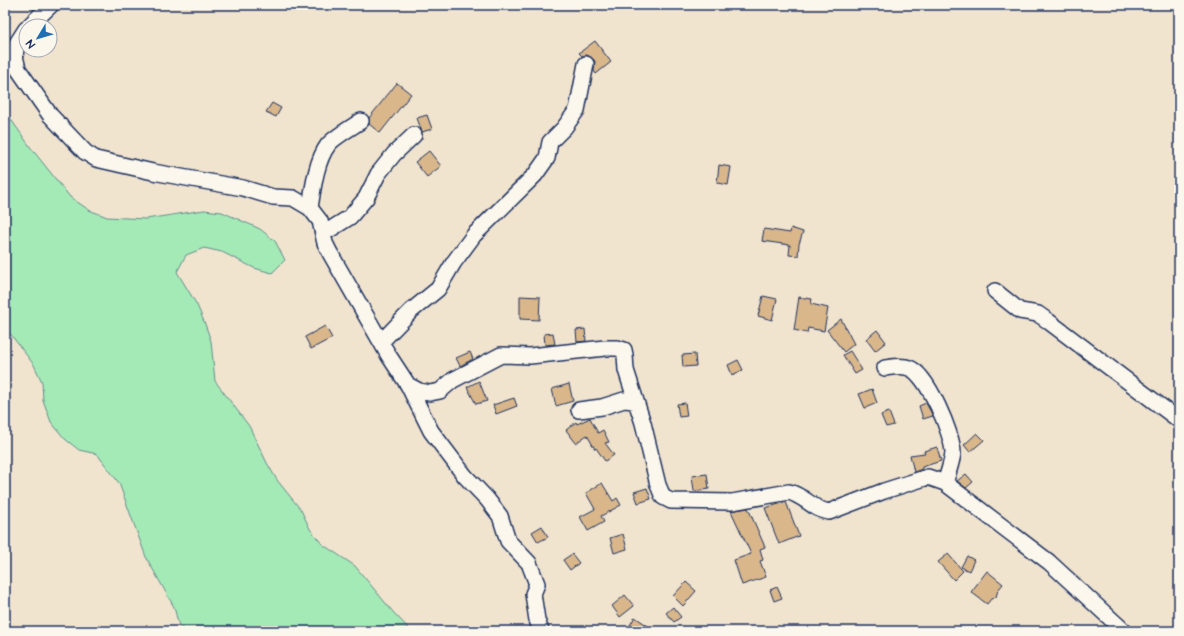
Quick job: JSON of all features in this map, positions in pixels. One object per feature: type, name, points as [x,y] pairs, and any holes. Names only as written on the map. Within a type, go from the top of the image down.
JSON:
[{"type":"street","points":[[37,18],[51,5]]},
{"type":"street","points":[[18,42],[15,56],[18,69],[50,116],[85,152],[96,159],[154,172],[243,188],[273,197],[293,198],[310,208],[320,221],[325,242],[330,253],[381,342],[408,385],[431,431],[465,476],[500,516],[508,541],[529,564],[536,584],[534,594],[537,620],[541,631]]},
{"type":"street","points":[[381,342],[411,311],[438,289],[454,262],[474,235],[535,175],[547,158],[550,142],[564,128],[577,110],[586,64]]},
{"type":"street","points":[[310,208],[313,185],[318,166],[328,145],[361,122]]},
{"type":"street","points":[[323,234],[350,217],[366,198],[378,174],[394,154],[414,135]]},
{"type":"street","points":[[995,291],[1020,311],[1038,314],[1048,321],[1179,420]]},
{"type":"street","points":[[408,385],[419,391],[440,391],[453,380],[501,355],[530,356],[606,348],[617,348],[624,350],[626,370],[643,423],[658,485],[663,497],[671,502],[732,502],[788,492],[797,494],[821,512],[829,512],[884,491],[928,477],[945,483],[1049,562],[1124,631]]},
{"type":"street","points":[[885,368],[910,368],[916,372],[928,387],[945,420],[951,440],[953,454],[945,483]]},
{"type":"street","points":[[579,410],[602,407],[624,400],[635,400]]},
{"type":"green space","points":[[5,111],[31,148],[70,197],[89,210],[107,217],[146,219],[204,210],[222,212],[260,229],[275,241],[285,260],[272,273],[254,268],[222,252],[204,248],[186,255],[177,272],[197,305],[211,341],[215,381],[249,426],[277,480],[301,510],[310,529],[322,544],[355,566],[393,612],[411,631],[187,631],[179,626],[174,607],[146,557],[119,483],[97,454],[79,450],[65,439],[51,422],[43,400],[42,382],[34,365],[5,327]]},
{"type":"building","points":[[595,41],[611,62],[596,74],[594,71],[595,61],[587,55],[582,56],[579,53]]},
{"type":"building","points":[[397,83],[411,94],[380,133],[369,124],[369,118]]},
{"type":"building","points":[[272,103],[281,108],[276,117],[266,112]]},
{"type":"building","points":[[427,115],[432,129],[422,132],[417,118]]},
{"type":"building","points":[[429,151],[441,166],[427,177],[415,162]]},
{"type":"building","points":[[719,165],[731,167],[728,185],[717,183]]},
{"type":"building","points":[[791,228],[803,232],[799,244],[798,256],[789,255],[790,245],[762,241],[764,229],[790,233]]},
{"type":"building","points":[[520,296],[540,297],[539,320],[520,319]]},
{"type":"building","points":[[763,296],[777,299],[772,320],[758,316]]},
{"type":"building","points":[[799,297],[812,299],[811,304],[828,308],[824,331],[808,328],[807,333],[794,330]]},
{"type":"building","points":[[841,319],[854,344],[844,352],[827,330]]},
{"type":"building","points":[[325,326],[332,338],[311,349],[305,337]]},
{"type":"building","points":[[585,329],[586,341],[577,342],[576,330]]},
{"type":"building","points":[[877,330],[886,342],[875,351],[866,339]]},
{"type":"building","points":[[553,333],[555,344],[545,345],[544,334]]},
{"type":"building","points":[[850,351],[862,370],[855,374],[843,355]]},
{"type":"building","points":[[470,352],[473,359],[460,366],[456,358]]},
{"type":"building","points":[[695,354],[696,366],[683,367],[682,355]]},
{"type":"building","points":[[738,360],[743,370],[732,375],[728,365]]},
{"type":"building","points":[[479,381],[487,401],[476,404],[467,387]]},
{"type":"building","points":[[569,384],[573,401],[556,406],[552,389]]},
{"type":"building","points":[[872,389],[877,403],[865,408],[859,394]]},
{"type":"building","points":[[514,398],[517,406],[496,414],[493,405]]},
{"type":"building","points":[[685,403],[687,416],[679,417],[677,404]]},
{"type":"building","points":[[926,403],[933,416],[923,419],[919,406]]},
{"type":"building","points":[[889,412],[894,425],[886,427],[881,415]]},
{"type":"building","points":[[590,418],[598,433],[603,430],[609,442],[605,443],[614,455],[605,461],[596,448],[595,449],[587,435],[576,443],[566,430],[576,422],[577,424]]},
{"type":"building","points":[[977,433],[984,440],[970,452],[964,445]]},
{"type":"building","points":[[937,447],[941,461],[922,467],[922,469],[914,472],[910,455],[925,453],[924,451]]},
{"type":"building","points":[[707,474],[709,489],[694,491],[692,476]]},
{"type":"building","points":[[966,474],[973,482],[966,488],[957,481]]},
{"type":"building","points":[[602,483],[613,501],[617,498],[621,505],[601,516],[604,522],[588,531],[580,517],[595,509],[586,493]]},
{"type":"building","points":[[647,488],[651,499],[638,503],[634,492]]},
{"type":"building","points":[[786,502],[799,536],[779,544],[765,508]]},
{"type":"building","points":[[748,508],[765,547],[760,549],[763,560],[760,561],[766,577],[742,585],[734,560],[751,554],[731,511]]},
{"type":"building","points":[[542,526],[548,537],[538,542],[532,532]]},
{"type":"building","points":[[623,534],[627,549],[614,553],[610,538]]},
{"type":"building","points":[[572,554],[579,563],[570,570],[563,560]]},
{"type":"building","points":[[948,554],[963,571],[954,580],[938,562]]},
{"type":"building","points":[[967,556],[974,560],[969,571],[961,567]]},
{"type":"building","points":[[987,571],[1003,584],[998,590],[996,597],[991,599],[987,604],[971,592]]},
{"type":"building","points":[[686,582],[696,591],[683,606],[673,596]]},
{"type":"building","points":[[777,587],[782,598],[774,601],[770,590]]},
{"type":"building","points":[[625,595],[634,606],[620,617],[612,606]]},
{"type":"building","points":[[673,607],[681,617],[674,622],[666,613]]},
{"type":"building","points":[[635,617],[648,626],[645,631],[639,631],[630,625]]}]
